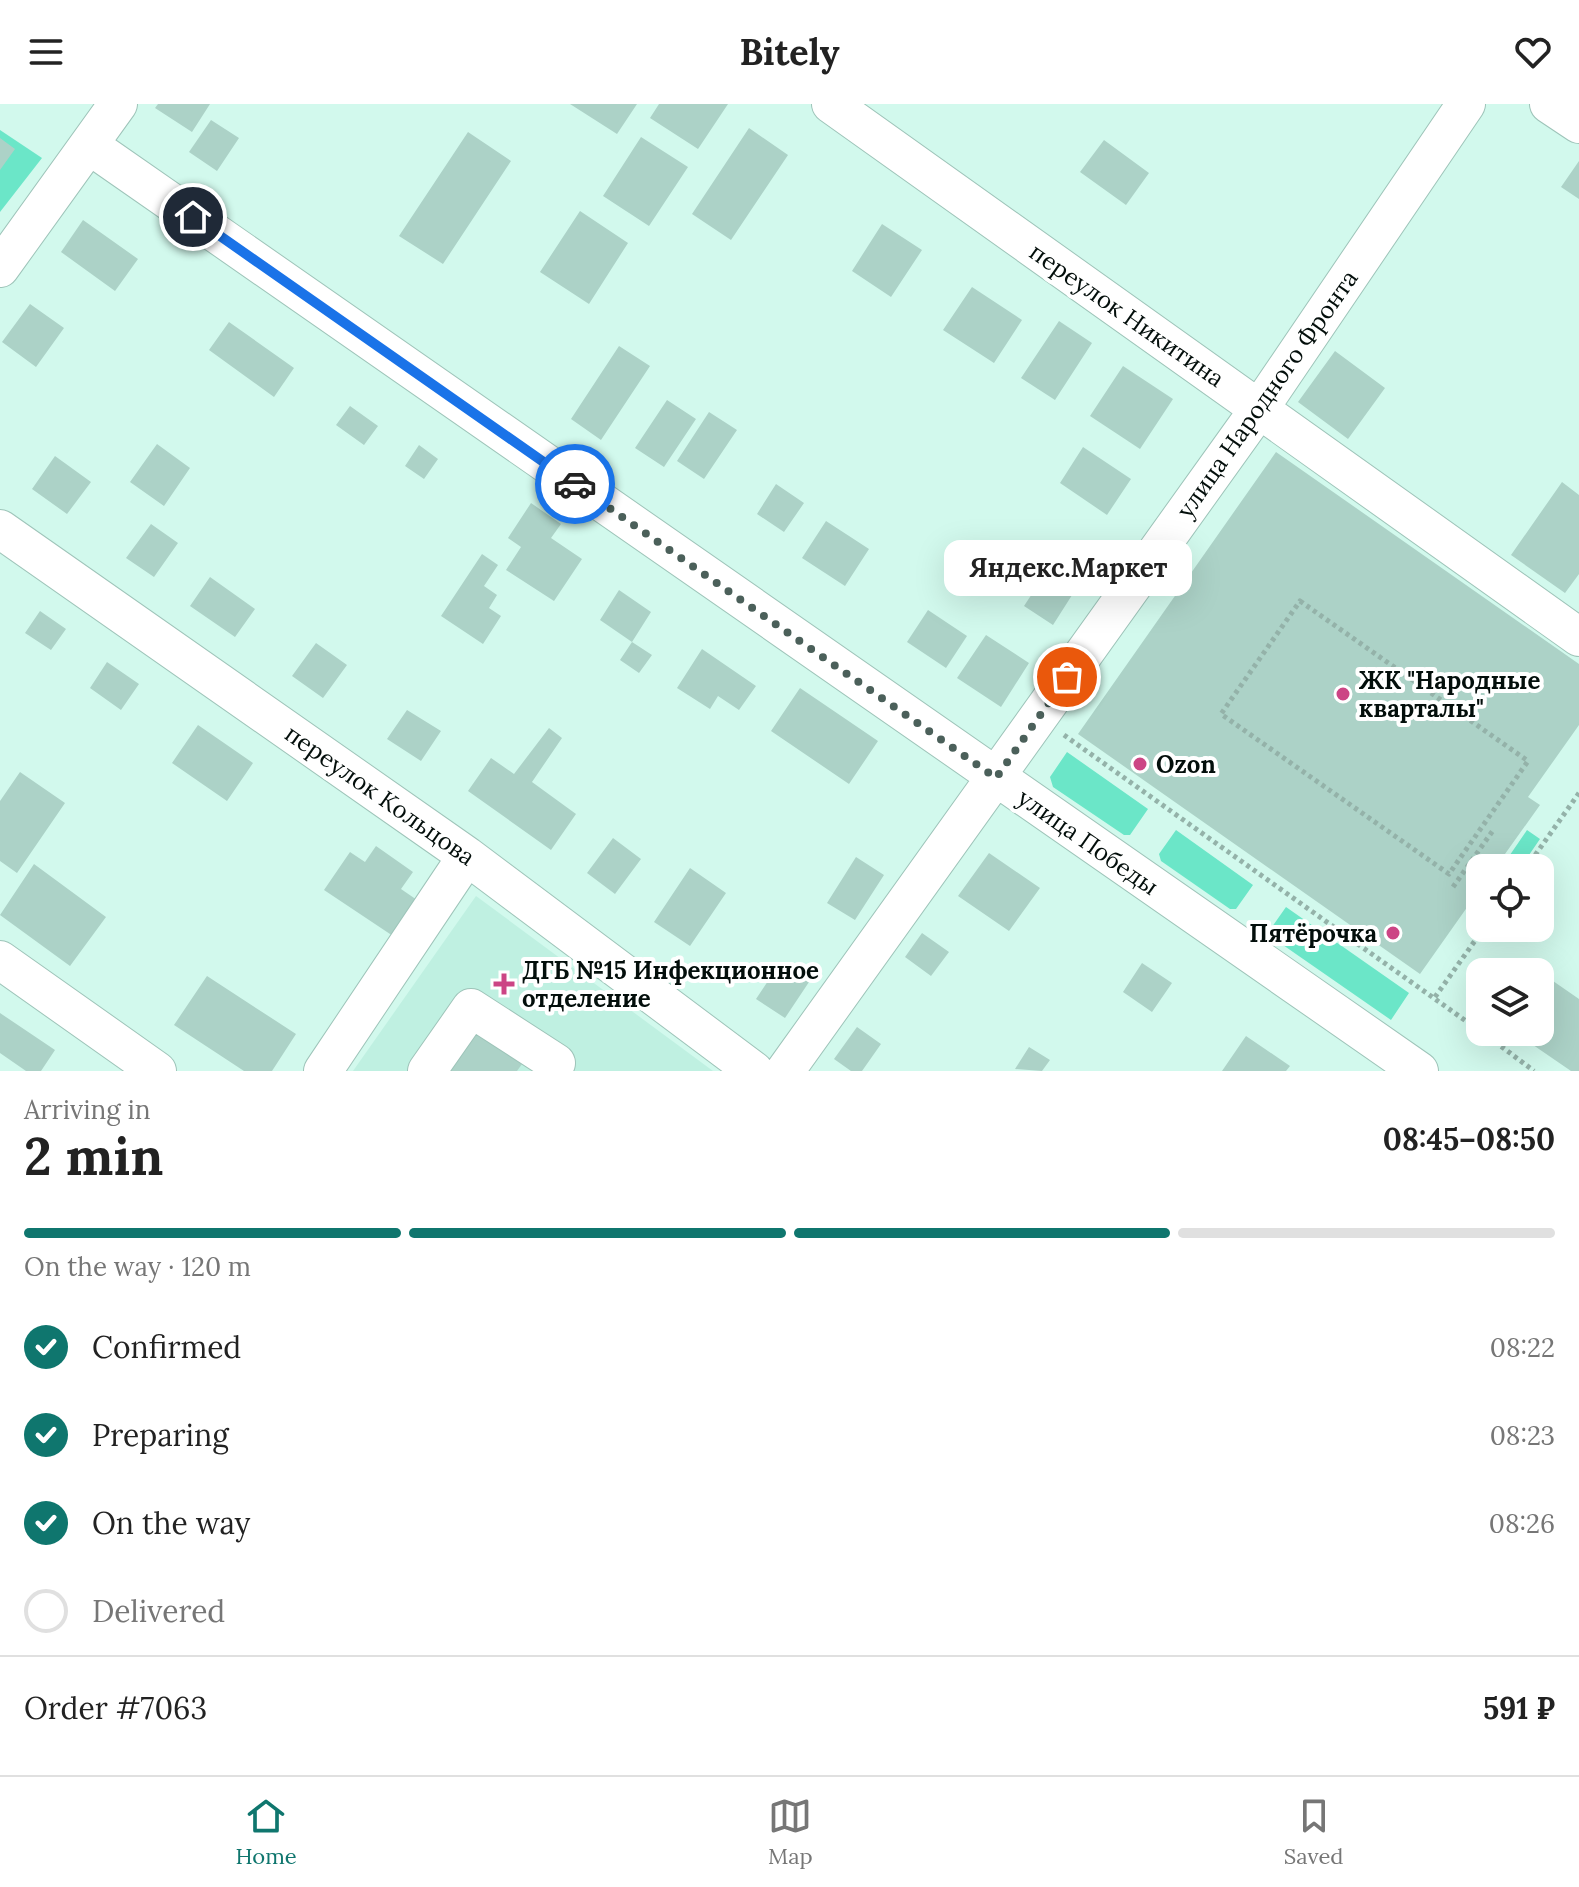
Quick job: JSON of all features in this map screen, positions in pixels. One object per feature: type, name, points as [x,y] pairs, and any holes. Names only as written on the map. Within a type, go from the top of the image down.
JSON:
[{"type":"street","points":[[0,268],[118,104]]},
{"type":"street","name":"переулок Никитина","points":[[831,104],[1579,637]]},
{"type":"street","name":"улица Народного Фронта","points":[[785,1071],[1259,409],[1466,104]]},
{"type":"street","points":[[1549,104],[1579,124]]},
{"type":"street","name":"улица Победы","points":[[89,145],[1419,1071]]},
{"type":"street","name":"переулок Кольцова","points":[[0,529],[467,856],[754,1071]]},
{"type":"street","points":[[323,1071],[467,856]]},
{"type":"street","points":[[0,960],[157,1071]]},
{"type":"street","points":[[427,1071],[471,1008],[556,1063],[551,1071]]},
{"type":"path","points":[[1300,601],[1528,761],[1449,874],[1221,714],[1300,601]]},
{"type":"path","points":[[1031,728],[1064,735],[1466,1020]]},
{"type":"path","points":[[1536,854],[1579,793]]},
{"type":"path","points":[[1453,887],[1494,829]]},
{"type":"path","points":[[1435,997],[1474,942]]},
{"type":"path","points":[[1501,1046],[1534,1071]]},
{"type":"shaded area","name":"ДГБ №15 Инфекционное отделение","points":[[476,896],[713,1071],[353,1071]]},
{"type":"green space","points":[[0,130],[42,158],[0,212]]},
{"type":"green space","points":[[1067,752],[1148,809],[1130,835],[1124,835],[1053,787],[1050,777]]},
{"type":"green space","points":[[1176,830],[1253,885],[1236,909],[1230,909],[1161,861],[1159,854]]},
{"type":"green space","points":[[1527,830],[1540,839],[1530,854],[1511,854]]},
{"type":"green space","points":[[1286,907],[1409,993],[1391,1020],[1267,934]]},
{"type":"building","points":[[158,104],[210,104],[192,132],[155,108]]},
{"type":"building","points":[[570,104],[637,104],[617,134]]},
{"type":"building","points":[[659,104],[728,104],[698,149],[650,118]]},
{"type":"building","points":[[211,120],[239,138],[217,171],[189,152]]},
{"type":"building","points":[[749,128],[788,155],[731,240],[692,214]]},
{"type":"building","points":[[468,132],[511,161],[443,264],[399,236]]},
{"type":"building","points":[[641,137],[688,167],[649,226],[603,196]]},
{"type":"building","points":[[0,138],[15,149],[0,170]]},
{"type":"building","points":[[1104,140],[1149,173],[1126,205],[1080,172]]},
{"type":"building","points":[[1579,161],[1579,199],[1561,187]]},
{"type":"building","points":[[580,211],[628,243],[589,304],[540,272]]},
{"type":"building","points":[[83,220],[138,259],[115,291],[61,252]]},
{"type":"building","points":[[882,224],[922,250],[891,297],[852,271]]},
{"type":"building","points":[[972,287],[1022,320],[994,363],[943,330]]},
{"type":"building","points":[[30,304],[64,328],[36,367],[2,342]]},
{"type":"building","points":[[1059,321],[1092,343],[1055,400],[1021,378]]},
{"type":"building","points":[[229,322],[294,368],[274,397],[209,350]]},
{"type":"building","points":[[619,346],[650,366],[601,440],[571,419]]},
{"type":"building","points":[[1335,351],[1385,388],[1348,439],[1298,402]]},
{"type":"building","points":[[1123,366],[1173,399],[1140,449],[1090,416]]},
{"type":"building","points":[[667,400],[696,419],[664,467],[635,448]]},
{"type":"building","points":[[350,406],[378,426],[364,445],[336,425]]},
{"type":"building","points":[[709,412],[737,430],[704,479],[677,461]]},
{"type":"building","points":[[157,444],[190,468],[164,506],[130,482]]},
{"type":"building","points":[[419,445],[438,459],[424,479],[405,466]]},
{"type":"building","points":[[1083,447],[1131,479],[1107,515],[1060,483]]},
{"type":"building","name":"ЖК \"Народные кварталы\"","points":[[1276,452],[1579,664],[1579,725],[1528,797],[1540,805],[1505,854],[1466,854],[1466,909],[1420,974],[1078,734]]},
{"type":"building","points":[[55,456],[91,482],[67,514],[32,489]]},
{"type":"building","points":[[1562,482],[1579,495],[1579,574],[1565,593],[1511,555]]},
{"type":"building","points":[[776,484],[804,503],[784,532],[757,514]]},
{"type":"building","points":[[531,503],[561,524],[551,538],[582,559],[554,601],[506,570],[521,547],[508,538]]},
{"type":"building","points":[[826,521],[869,549],[845,586],[802,558]]},
{"type":"building","points":[[151,524],[178,543],[154,577],[126,558]]},
{"type":"building","points":[[482,554],[498,565],[484,586],[497,595],[489,608],[501,616],[483,644],[441,616]]},
{"type":"building","points":[[1053,562],[1081,581],[1053,625],[1024,606]]},
{"type":"building","points":[[210,577],[255,609],[235,637],[190,606]]},
{"type":"building","points":[[619,590],[651,612],[632,642],[600,620]]},
{"type":"building","points":[[928,610],[967,636],[946,668],[907,642]]},
{"type":"building","points":[[40,611],[66,629],[51,650],[25,633]]},
{"type":"building","points":[[986,635],[1029,663],[1001,707],[957,678]]},
{"type":"building","points":[[632,642],[652,655],[639,673],[620,660]]},
{"type":"building","points":[[316,643],[347,665],[323,698],[292,676]]},
{"type":"building","points":[[702,649],[756,686],[739,710],[718,696],[710,709],[677,688]]},
{"type":"building","points":[[107,662],[139,684],[121,710],[90,688]]},
{"type":"building","points":[[800,688],[878,741],[849,784],[771,731]]},
{"type":"building","points":[[407,710],[441,731],[421,761],[387,739]]},
{"type":"building","points":[[198,725],[253,763],[227,801],[172,763]]},
{"type":"building","points":[[549,728],[562,738],[532,782],[576,814],[551,850],[468,791],[491,758],[514,774]]},
{"type":"building","points":[[20,772],[65,803],[17,873],[0,861],[0,801]]},
{"type":"building","points":[[613,838],[641,859],[615,894],[587,873]]},
{"type":"building","points":[[376,846],[413,872],[401,889],[417,900],[393,936],[324,890],[350,852],[365,862]]},
{"type":"building","points":[[989,853],[1040,888],[1009,931],[958,896]]},
{"type":"building","points":[[856,857],[884,875],[855,920],[827,903]]},
{"type":"building","points":[[34,864],[106,917],[70,966],[0,915]]},
{"type":"building","points":[[690,868],[726,893],[690,946],[654,922]]},
{"type":"building","points":[[922,933],[949,952],[931,976],[905,957]]},
{"type":"building","points":[[780,963],[809,982],[785,1018],[756,999]]},
{"type":"building","points":[[1142,963],[1172,983],[1152,1012],[1123,992]]},
{"type":"building","points":[[207,976],[296,1034],[272,1071],[244,1071],[174,1025]]},
{"type":"building","points":[[1554,982],[1579,999],[1579,1071],[1571,1071],[1534,1046],[1554,1046]]},
{"type":"building","points":[[0,1013],[55,1050],[41,1071],[26,1071],[0,1053]]},
{"type":"building","points":[[857,1027],[881,1044],[862,1071],[851,1071],[834,1059]]},
{"type":"building","points":[[474,1031],[516,1050],[512,1057],[522,1064],[517,1071],[446,1071]]},
{"type":"building","points":[[1246,1036],[1290,1066],[1286,1071],[1222,1071]]},
{"type":"building","points":[[1029,1047],[1050,1060],[1042,1071],[1015,1069]]},
{"type":"way so far","points":[[575,484],[996,778],[1067,677]]},
{"type":"place","name":"Яндекс.Маркет","points":[[1067,677]]},
{"type":"place","name":"ЖК \"Народные кварталы\"","points":[[1343,694]]},
{"type":"place","name":"Ozon","points":[[1140,764]]},
{"type":"place","name":"Пятёрочка","points":[[1393,933]]},
{"type":"place","name":"ДГБ №15 Инфекционное отделение","points":[[504,984]]},
{"type":"route","points":[[193,217],[575,484]]}]
